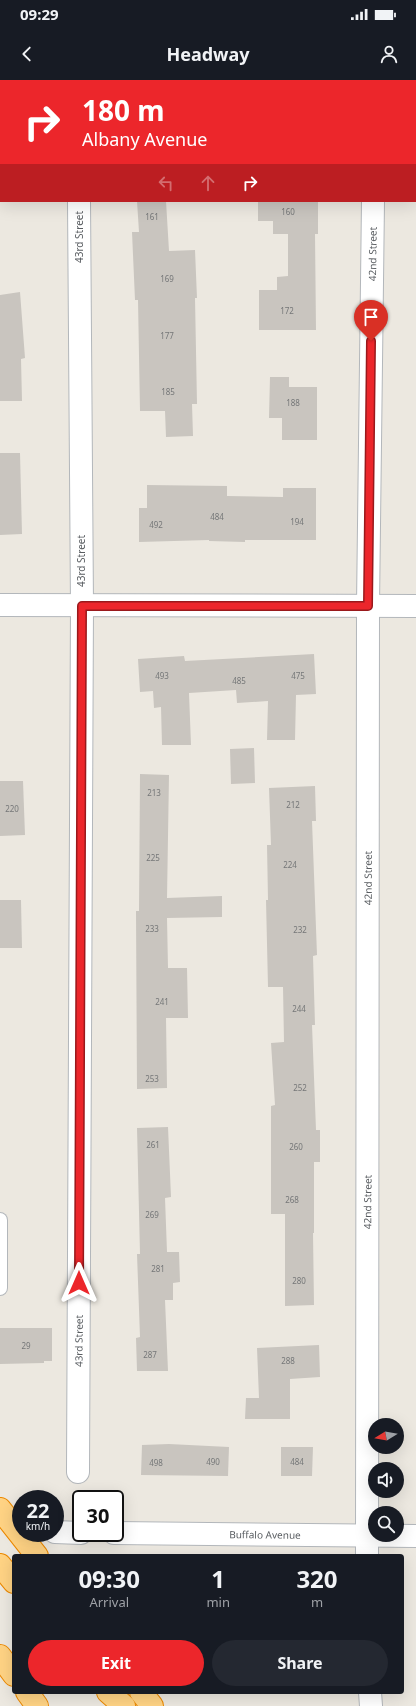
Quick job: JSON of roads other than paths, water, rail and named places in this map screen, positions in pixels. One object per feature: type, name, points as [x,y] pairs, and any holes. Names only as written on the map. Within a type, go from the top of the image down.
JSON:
[{"type":"highway","points":[[0,1509],[12,1523]]},
{"type":"highway","points":[[27,1542],[36,1554]]},
{"type":"highway","points":[[0,1565],[12,1580]]},
{"type":"highway","points":[[0,1656],[12,1672]]},
{"type":"highway","points":[[29,1694],[38,1706]]},
{"type":"highway","points":[[110,1694],[124,1706]]},
{"type":"highway","points":[[143,1694],[152,1706]]},
{"type":"street","name":"43rd Street","points":[[78,1472],[82,606],[79,202]]},
{"type":"street","name":"42nd Street","points":[[366,1546],[368,606],[372,202]]},
{"type":"street","points":[[0,606],[416,606]]},
{"type":"street","name":"Buffalo Avenue","points":[[124,1534],[366,1546],[416,1536]]},
{"type":"street","points":[[370,1694],[371,1706]]},
{"type":"lane","points":[[0,1220],[0,1288]]}]
